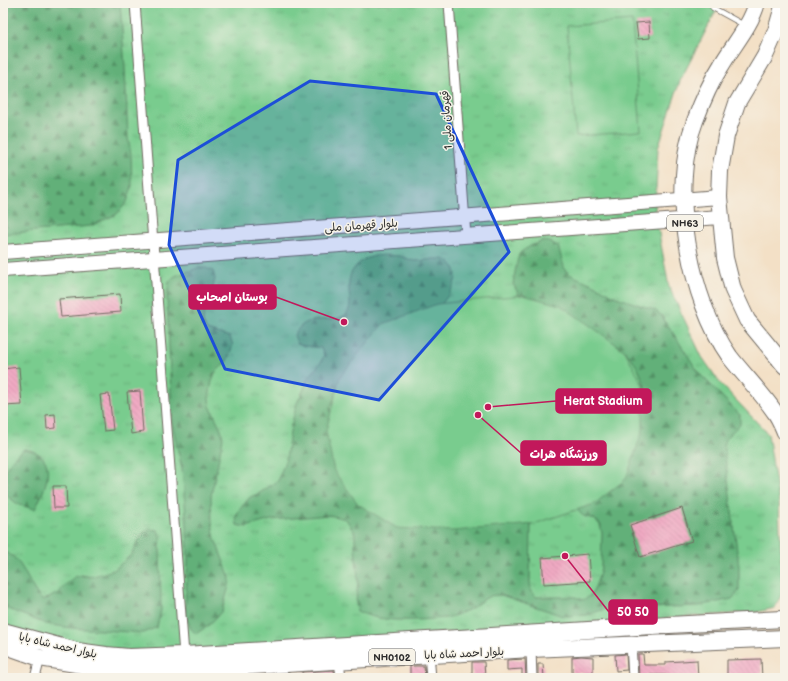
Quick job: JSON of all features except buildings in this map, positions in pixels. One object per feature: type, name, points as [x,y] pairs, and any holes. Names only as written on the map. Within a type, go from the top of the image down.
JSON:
[{"type":"highway","name":"NH63","points":[[757,3],[747,26],[705,94],[694,122],[687,150],[683,179],[685,220],[689,257],[699,291],[713,326],[730,356],[775,411],[785,432]]},
{"type":"highway","points":[[784,3],[776,31],[765,56],[737,103],[726,136],[720,171],[719,197],[725,258],[733,290],[747,320],[785,366]]},
{"type":"highway","points":[[784,617],[783,629],[785,638]]},
{"type":"highway","name":"بلوار احمد شاه بابا","points":[[3,631],[77,651],[129,657],[185,668],[669,625],[784,617]]},
{"type":"highway","name":"بلوار احمد شاه بابا","points":[[3,645],[40,658],[106,669],[130,671],[429,654],[785,638]]},
{"type":"main road","name":"بلوار قهرمان ملی","points":[[3,252],[719,197]]},
{"type":"main road","points":[[3,270],[720,217]]},
{"type":"street","points":[[135,3],[185,668]]},
{"type":"street","name":"قهرمان ملی 1","points":[[449,3],[466,236]]},
{"type":"street","points":[[631,644],[633,678]]},
{"type":"street","points":[[531,649],[532,678]]},
{"type":"street","points":[[429,654],[431,678]]},
{"type":"street","points":[[35,678],[40,658]]},
{"type":"street","points":[[339,660],[341,678]]},
{"type":"lane","points":[[709,3],[713,8],[747,26]]},
{"type":"highlighted area","points":[[310,81],[436,94],[509,252],[379,400],[225,369],[169,245],[178,160]]},
{"type":"green space","points":[[3,3],[720,3],[680,81],[658,148],[655,212],[669,287],[702,357],[720,383],[768,434],[779,503],[782,593],[775,608],[757,612],[164,652],[76,648],[3,627]]},
{"type":"green space","points":[[3,3],[120,3],[132,186],[127,202],[117,214],[91,226],[3,234]]},
{"type":"green space","points":[[632,21],[641,131],[576,136],[567,26]]},
{"type":"green space","points":[[542,241],[550,242],[558,246],[565,270],[571,275],[595,285],[616,297],[655,310],[662,316],[699,373],[740,415],[740,424],[725,439],[724,448],[739,566],[739,591],[732,599],[698,606],[608,608],[587,615],[563,616],[501,595],[496,595],[488,597],[467,610],[446,618],[401,620],[378,618],[357,611],[356,603],[358,580],[355,533],[346,519],[329,515],[271,520],[246,527],[237,525],[236,517],[240,509],[250,497],[258,494],[278,481],[286,458],[291,426],[297,403],[306,381],[321,362],[324,355],[321,348],[304,346],[297,343],[294,335],[299,328],[305,323],[312,321],[340,318],[345,315],[349,310],[350,304],[350,275],[354,268],[366,259],[376,256],[393,255],[414,261],[443,259],[452,264],[456,275],[453,287],[446,298],[439,307],[342,383],[330,407],[332,424],[531,524],[530,582],[531,590],[536,597],[575,597],[583,600],[590,596],[594,590],[600,573],[602,533],[600,525],[595,519],[583,516],[576,506],[589,498],[613,490],[618,484],[638,427],[645,398],[645,391],[642,377],[636,365],[622,349],[520,299],[513,284],[520,253]]},
{"type":"green space","points":[[198,268],[206,268],[213,271],[215,279],[203,322],[207,330],[230,337],[233,345],[227,361],[215,373],[209,398],[210,406],[221,429],[223,438],[211,496],[212,522],[215,539],[230,578],[229,586],[222,611],[210,624],[196,634],[191,629],[185,614],[188,559],[187,526],[182,469],[172,423],[167,297],[169,281],[175,276]]},
{"type":"green space","points":[[523,295],[560,305],[625,351],[643,385],[643,429],[626,479],[594,504],[534,524],[453,531],[397,528],[358,504],[334,471],[326,431],[340,377],[383,324],[437,304]]},
{"type":"green space","points":[[24,449],[36,452],[43,458],[47,465],[48,473],[46,482],[35,509],[19,505],[3,493],[4,473],[17,454]]},
{"type":"green space","points":[[150,529],[158,530],[161,539],[161,610],[157,627],[144,633],[71,628],[46,624],[3,607],[3,552],[10,554],[16,559],[42,600],[56,594],[74,577],[82,575],[90,577],[114,570],[132,554],[143,533]]},
{"type":"place","name":"بوستان اصحاب","points":[[344,322]]},
{"type":"place","name":"Herat Stadium","points":[[488,407]]},
{"type":"place","name":"ورزشگاه هرات","points":[[478,415]]},
{"type":"place","name":"50 50","points":[[565,556]]}]
